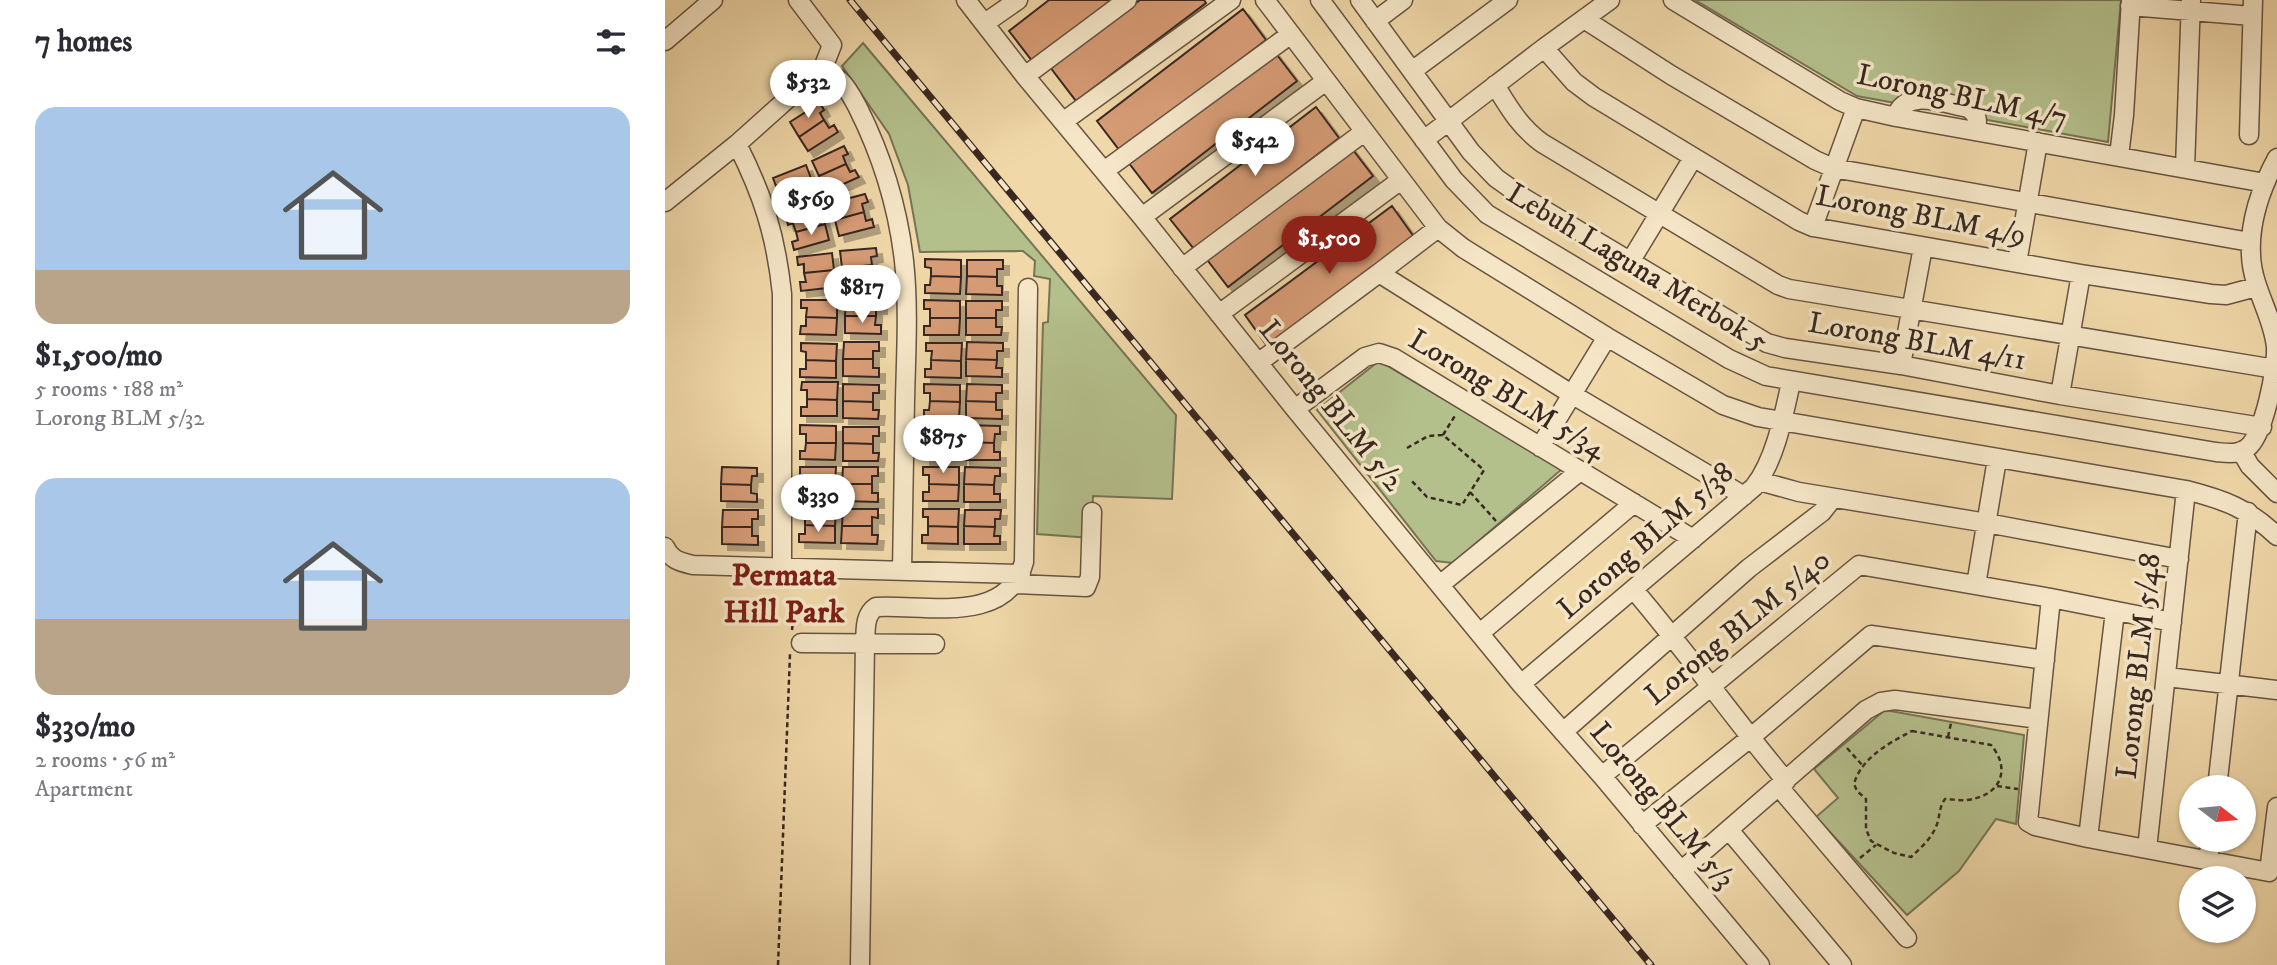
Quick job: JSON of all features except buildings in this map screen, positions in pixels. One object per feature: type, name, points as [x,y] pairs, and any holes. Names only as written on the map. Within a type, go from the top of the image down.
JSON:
[{"type":"street","points":[[665,41],[713,0]]},
{"type":"street","points":[[798,0],[832,45],[821,73]]},
{"type":"street","name":"Lorong BLM 5/2","points":[[966,0],[1295,409],[1521,684]]},
{"type":"street","points":[[985,23],[1017,0]]},
{"type":"street","points":[[1025,76],[1127,0]]},
{"type":"street","points":[[1063,121],[1231,0]]},
{"type":"street","points":[[1265,0],[1438,228],[1463,248],[1723,405],[1758,417],[2186,490],[2225,501],[2248,512],[2277,536]]},
{"type":"street","name":"Lebuh Laguna Merbok 5","points":[[1320,0],[1454,180],[1487,214],[1749,370],[1791,382],[2203,450],[2234,453],[2241,451]]},
{"type":"street","name":"Lorong BLM 4/11","points":[[1360,0],[1471,152],[1496,178],[1524,198],[1767,343],[2060,395],[2262,427]]},
{"type":"street","points":[[1375,21],[1403,0]]},
{"type":"street","points":[[1412,71],[1508,0]]},
{"type":"street","points":[[1424,140],[1610,0]]},
{"type":"street","name":"Lorong BLM 4/7","points":[[1673,0],[1840,101],[1856,107],[1896,117],[2265,183]]},
{"type":"street","points":[[2119,156],[2131,3],[2253,8],[2249,135]]},
{"type":"street","points":[[2185,168],[2191,6]]},
{"type":"street","points":[[1584,19],[1671,75],[1833,168],[2251,242]]},
{"type":"street","points":[[1104,171],[1291,34]]},
{"type":"street","name":"Lorong BLM 4/9","points":[[1544,48],[1574,82],[1594,97],[1813,227],[2211,294],[2226,295],[2256,287]]},
{"type":"street","points":[[665,202],[737,144],[812,77],[821,73],[832,75],[842,82],[862,115],[879,156],[899,223],[905,264],[902,571]]},
{"type":"street","points":[[1142,217],[1326,81]]},
{"type":"street","points":[[1495,85],[1527,132],[1778,285],[1808,293],[2275,369]]},
{"type":"street","points":[[1813,227],[1856,107]]},
{"type":"street","points":[[1182,268],[1364,132]]},
{"type":"street","points":[[2017,263],[2038,142]]},
{"type":"street","points":[[737,144],[756,182],[779,261],[784,350],[782,568]]},
{"type":"street","points":[[1630,262],[1693,158]]},
{"type":"street","points":[[2277,158],[2256,209],[2251,242],[2252,275],[2277,348],[2275,369],[2258,438],[2241,451],[2250,466],[2277,493]]},
{"type":"street","points":[[1219,314],[1401,180]]},
{"type":"street","points":[[1258,363],[1438,228]]},
{"type":"street","points":[[1901,365],[1923,247]]},
{"type":"street","points":[[1379,273],[1573,395],[1744,496]]},
{"type":"street","points":[[2060,395],[2081,274]]},
{"type":"street","points":[[860,965],[867,617],[869,611],[876,607],[979,606],[1001,596],[1018,579],[1024,562],[1028,289]]},
{"type":"street","points":[[1541,447],[1608,337]]},
{"type":"street","name":"Lorong BLM 5/34","points":[[1295,409],[1365,357],[1379,353],[1394,358],[1693,539]]},
{"type":"street","name":"Lorong BLM 5/38","points":[[1521,684],[1759,481],[1782,421],[1791,382]]},
{"type":"street","points":[[1976,585],[1997,459]]},
{"type":"street","points":[[1441,584],[1580,471]]},
{"type":"street","points":[[1759,481],[1799,492],[1987,523],[2179,559]]},
{"type":"street","name":"Lorong BLM 5/48","points":[[2147,849],[2186,490]]},
{"type":"street","points":[[1563,732],[1749,568],[1822,512],[1833,498]]},
{"type":"street","points":[[1480,633],[1635,503]]},
{"type":"street","points":[[665,547],[668,555],[677,562],[693,565],[902,571],[1086,587],[1090,577],[1092,512]]},
{"type":"street","points":[[2219,775],[2248,512]]},
{"type":"street","name":"Lorong BLM 5/40","points":[[1602,776],[1859,565],[2172,622]]},
{"type":"street","points":[[1634,590],[1711,686],[1847,869],[1907,938]]},
{"type":"street","points":[[2051,598],[2028,822],[2088,838],[2269,872],[2277,807]]},
{"type":"street","points":[[2088,838],[2115,611]]},
{"type":"street","points":[[1642,825],[1871,635],[2045,660]]},
{"type":"street","points":[[794,644],[935,644]]},
{"type":"street","points":[[2167,677],[2277,690]]},
{"type":"street","name":"Lorong BLM 5/3","points":[[1521,684],[1760,965]]},
{"type":"street","points":[[1681,871],[1866,710],[1881,702],[1895,700],[2038,719]]},
{"type":"street","points":[[1729,830],[1842,965]]},
{"type":"street","points":[[2209,860],[2210,852]]},
{"type":"path","points":[[1443,435],[1465,401]]},
{"type":"path","points":[[1407,448],[1428,436],[1443,435],[1484,470],[1462,505],[1427,496],[1410,479]]},
{"type":"path","points":[[1470,492],[1506,532]]},
{"type":"path","points":[[778,965],[795,601]]},
{"type":"path","points":[[1912,732],[1990,745],[1999,755],[2002,773],[1997,786],[1987,794],[1967,800],[1945,799],[1940,807],[1938,822],[1927,842],[1911,857],[1871,841],[1866,829],[1866,799],[1854,784],[1857,772],[1879,751],[1912,732]]},
{"type":"path","points":[[1836,736],[1863,766]]},
{"type":"path","points":[[1997,786],[2030,790]]},
{"type":"path","points":[[1847,869],[1876,845]]},
{"type":"green space","points":[[1695,0],[2121,0],[2108,142],[1857,96]]},
{"type":"green space","points":[[863,43],[1176,415],[1172,499],[1093,496],[1091,538],[1037,534],[1043,323],[1048,322],[1050,279],[1034,276],[1035,261],[1023,251],[920,252],[908,185],[889,134],[842,66]]},
{"type":"green space","points":[[1379,361],[1562,469],[1453,563],[1436,561],[1317,410]]},
{"type":"green space","points":[[1885,710],[2024,735],[2016,824],[1996,819],[1959,871],[1907,915],[1816,817],[1838,798],[1814,769]]},
{"type":"railway","points":[[850,0],[1651,965]]},
{"type":"district","name":"Permata Hill Park","points":[[784,594]]}]
